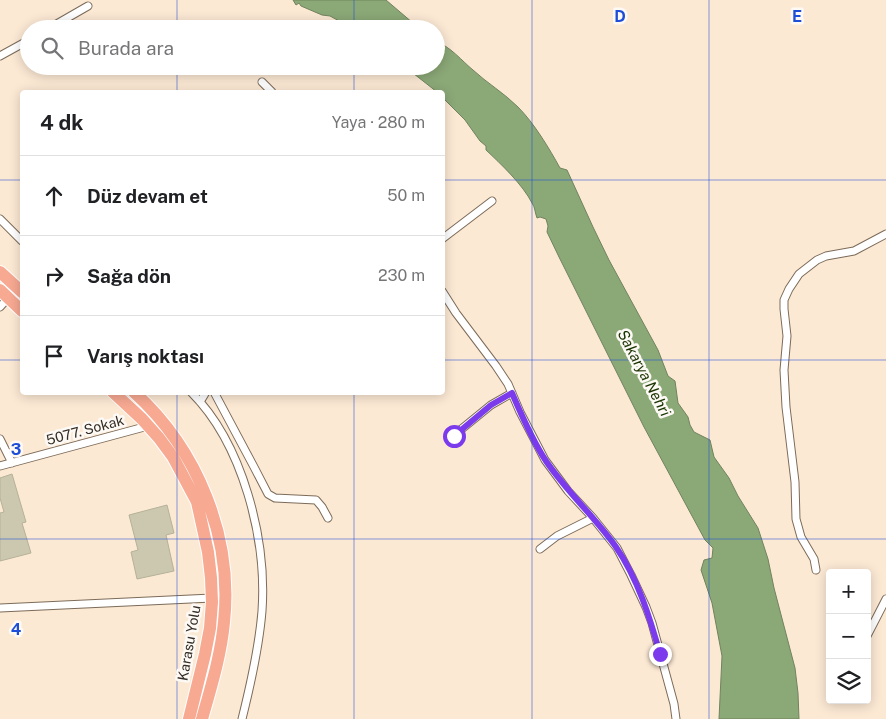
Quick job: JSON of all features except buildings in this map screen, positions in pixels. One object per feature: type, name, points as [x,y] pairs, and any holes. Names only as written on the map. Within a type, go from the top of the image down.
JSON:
[{"type":"highway","points":[[0,272],[20,290]]},
{"type":"highway","points":[[3,298],[20,309]]},
{"type":"highway","name":"Karasu Yolu","points":[[116,395],[148,426],[173,457],[196,502],[208,552],[212,598],[210,628],[189,719]]},
{"type":"highway","name":"Karasu Yolu","points":[[137,395],[169,430],[196,472],[213,514],[220,544],[226,587],[224,622],[221,648],[202,719]]},
{"type":"street","points":[[64,20],[88,6]]},
{"type":"street","points":[[0,56],[20,45]]},
{"type":"street","points":[[262,82],[270,90]]},
{"type":"street","points":[[445,237],[492,201]]},
{"type":"street","points":[[0,219],[20,239]]},
{"type":"street","points":[[816,570],[814,559],[801,537],[796,519],[795,482],[786,407],[784,370],[787,336],[784,300],[799,274],[817,260],[826,256],[854,251],[886,234]]},
{"type":"street","points":[[445,296],[456,314],[508,384],[545,460],[568,491],[617,548],[632,575],[646,608],[674,704],[676,719]]},
{"type":"street","points":[[454,436],[491,405],[512,393]]},
{"type":"street","points":[[194,395],[223,436],[241,472],[260,549],[263,582],[262,611],[258,648],[242,719]]},
{"type":"street","points":[[200,402],[204,395]]},
{"type":"street","points":[[216,395],[268,494],[275,498],[316,500],[328,518]]},
{"type":"street","name":"5077. Sokak","points":[[0,466],[148,426]]},
{"type":"street","points":[[0,439],[12,463]]},
{"type":"street","points":[[540,549],[557,536],[593,518]]},
{"type":"street","points":[[0,608],[212,598]]},
{"type":"street","points":[[871,628],[886,599]]},
{"type":"water","points":[[293,0],[386,0],[409,20],[337,20],[301,6],[299,3],[296,5]]},
{"type":"water","name":"Sakarya Nehri","points":[[445,46],[524,113],[560,168],[567,170],[609,260],[658,350],[668,376],[675,381],[678,403],[688,417],[694,432],[710,440],[714,457],[729,478],[758,528],[768,559],[795,668],[799,719],[719,719],[722,656],[712,603],[701,570],[704,560],[712,558],[713,548],[705,540],[644,427],[547,232],[546,219],[537,218],[533,205],[523,189],[486,150],[486,146],[480,141],[465,120],[445,100],[445,90],[434,90],[415,75],[445,75]]},
{"type":"route","points":[[454,436],[491,405],[512,393],[545,460],[568,491],[617,548],[632,575],[646,608],[660,654]]}]
